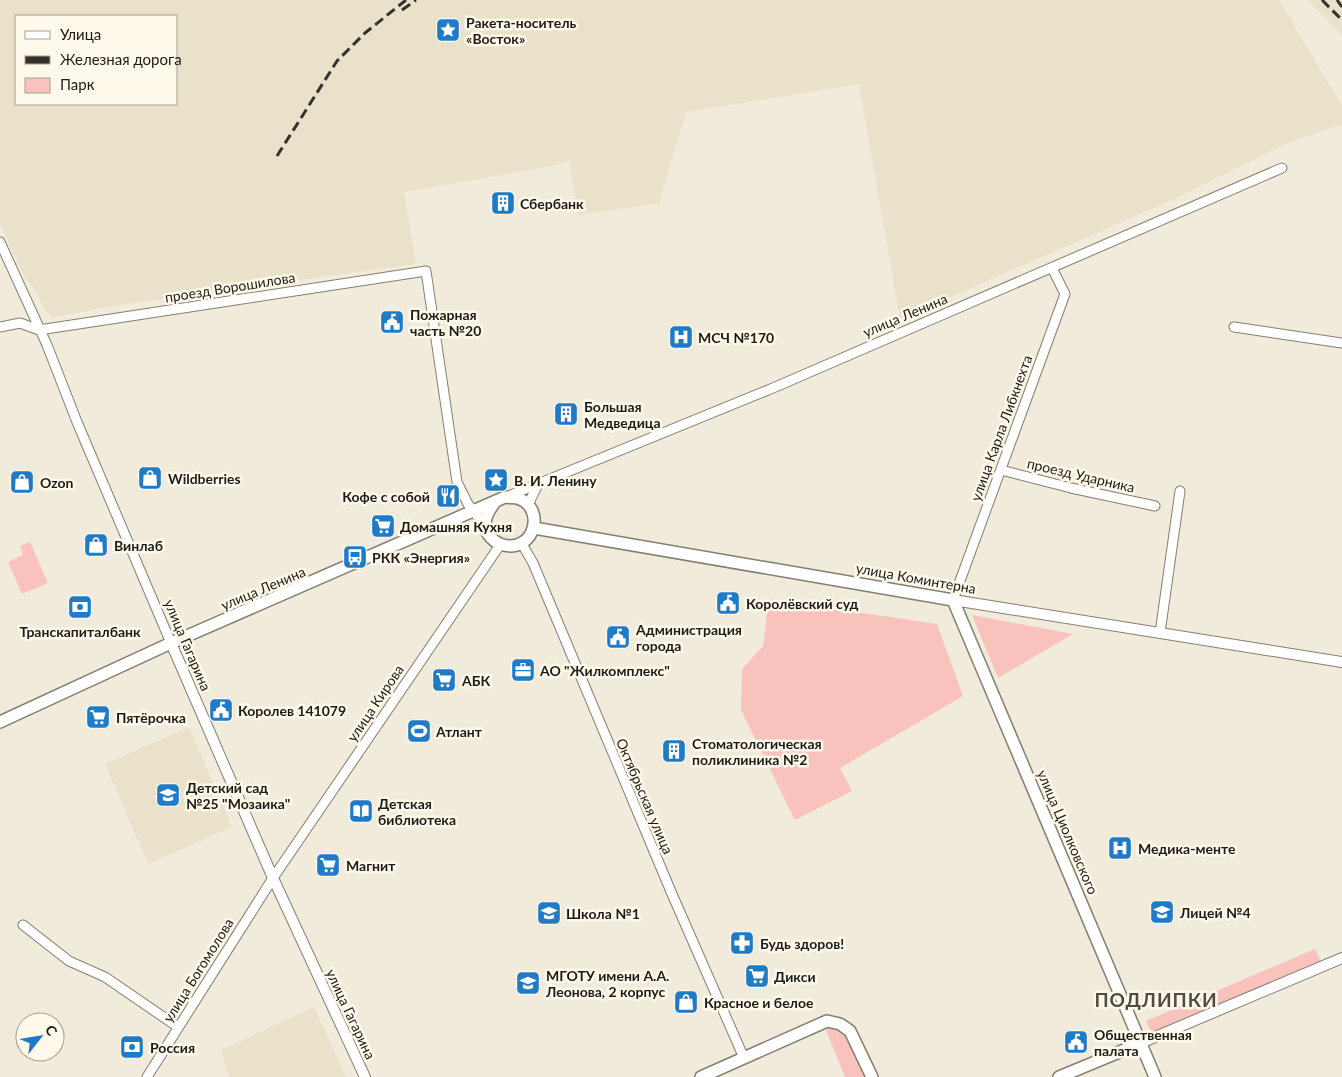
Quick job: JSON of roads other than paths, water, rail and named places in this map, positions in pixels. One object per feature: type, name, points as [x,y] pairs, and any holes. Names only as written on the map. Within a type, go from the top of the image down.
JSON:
[{"type":"main road","points":[[517,498],[528,504],[534,516],[534,528],[530,537],[522,544],[511,547],[500,545],[490,537],[484,525],[487,512],[500,500],[517,498]]},
{"type":"main road","name":"улица Ленина","points":[[0,722],[171,643],[500,500]]},
{"type":"main road","name":"улица Коминтерна","points":[[534,528],[953,600]]},
{"type":"main road","name":"улица Циолковского","points":[[953,600],[1155,1077]]},
{"type":"main road","points":[[701,1077],[827,1021],[850,1031],[872,1077]]},
{"type":"main road","points":[[1059,1077],[1141,1043]]},
{"type":"street","name":"улица Ленина","points":[[500,500],[773,388],[1282,168]]},
{"type":"street","name":"улица Гагарина","points":[[0,242],[47,346],[77,422],[273,878],[365,1077]]},
{"type":"street","name":"улица Карла Либкнехта","points":[[953,600],[1065,294],[1052,268]]},
{"type":"street","name":"проезд Ворошилова","points":[[39,330],[426,272],[457,482],[461,494],[473,513]]},
{"type":"street","points":[[0,327],[20,323],[39,330]]},
{"type":"street","points":[[1234,327],[1342,343]]},
{"type":"street","name":"проезд Ударника","points":[[1001,470],[1070,488],[1155,506]]},
{"type":"street","points":[[528,504],[538,484]]},
{"type":"street","points":[[1160,634],[1180,491]]},
{"type":"street","points":[[473,513],[484,525]]},
{"type":"street","name":"Октябрьская улица","points":[[522,544],[533,563],[672,894],[744,1058]]},
{"type":"street","name":"улица Кирова","points":[[273,878],[500,545]]},
{"type":"street","name":"улица Коминтерна","points":[[953,600],[1342,662]]},
{"type":"street","name":"улица Богомолова","points":[[147,1077],[273,878]]},
{"type":"street","points":[[22,925],[69,961],[105,977],[178,1027]]},
{"type":"street","points":[[1141,1043],[1342,958]]},
{"type":"railway","points":[[277,156],[337,61],[365,33],[406,0]]},
{"type":"railway","points":[[402,10],[416,0]]},
{"type":"railway","points":[[1322,0],[1342,20]]},
{"type":"railway","points":[[1337,0],[1342,7]]},
{"type":"place","name":"Ракета-носитель «Восток»","points":[[448,30]]},
{"type":"place","name":"Сбербанк","points":[[503,203]]},
{"type":"place","name":"Пожарная часть №20","points":[[392,322]]},
{"type":"place","name":"МСЧ №170","points":[[681,337]]},
{"type":"place","name":"Большая Медведица","points":[[566,414]]},
{"type":"place","name":"Wildberries","points":[[150,478]]},
{"type":"place","name":"В. И. Ленину","points":[[496,480]]},
{"type":"place","name":"Ozon","points":[[22,482]]},
{"type":"place","name":"Кофе с собой","points":[[448,496]]},
{"type":"place","name":"Домашняя Кухня","points":[[383,526]]},
{"type":"place","name":"Винлаб","points":[[96,545]]},
{"type":"place","name":"РКК «Энергия»","points":[[355,557]]},
{"type":"place","name":"Королёвский суд","points":[[728,603]]},
{"type":"place","name":"Транскапиталбанк","points":[[80,607]]},
{"type":"place","name":"Администрация города","points":[[618,637]]},
{"type":"place","name":"АО \"Жилкомплекс\"","points":[[523,670]]},
{"type":"place","name":"АБК","points":[[444,680]]},
{"type":"place","name":"Королев 141079","points":[[221,710]]},
{"type":"place","name":"Пятёрочка","points":[[98,717]]},
{"type":"place","name":"Атлант","points":[[419,731]]},
{"type":"place","name":"Стоматологическая поликлиника №2","points":[[674,751]]},
{"type":"place","name":"Детский сад №25 \"Мозаика\"","points":[[168,795]]},
{"type":"place","name":"Детская библиотека","points":[[361,811]]},
{"type":"place","name":"Медика-менте","points":[[1120,848]]},
{"type":"place","name":"Магнит","points":[[328,865]]},
{"type":"place","name":"Лицей №4","points":[[1162,912]]},
{"type":"place","name":"Школа №1","points":[[549,913]]},
{"type":"place","name":"Будь здоров!","points":[[742,943]]},
{"type":"place","name":"Дикси","points":[[757,976]]},
{"type":"place","name":"МГОТУ имени А.А. Леонова, 2 корпус","points":[[528,983]]},
{"type":"place","name":"Красное и белое","points":[[686,1002]]},
{"type":"place","name":"Общественная палата","points":[[1076,1042]]},
{"type":"place","name":"Россия","points":[[132,1047]]},
{"type":"district","name":"ПОДЛИПКИ","points":[[1156,999]]}]
